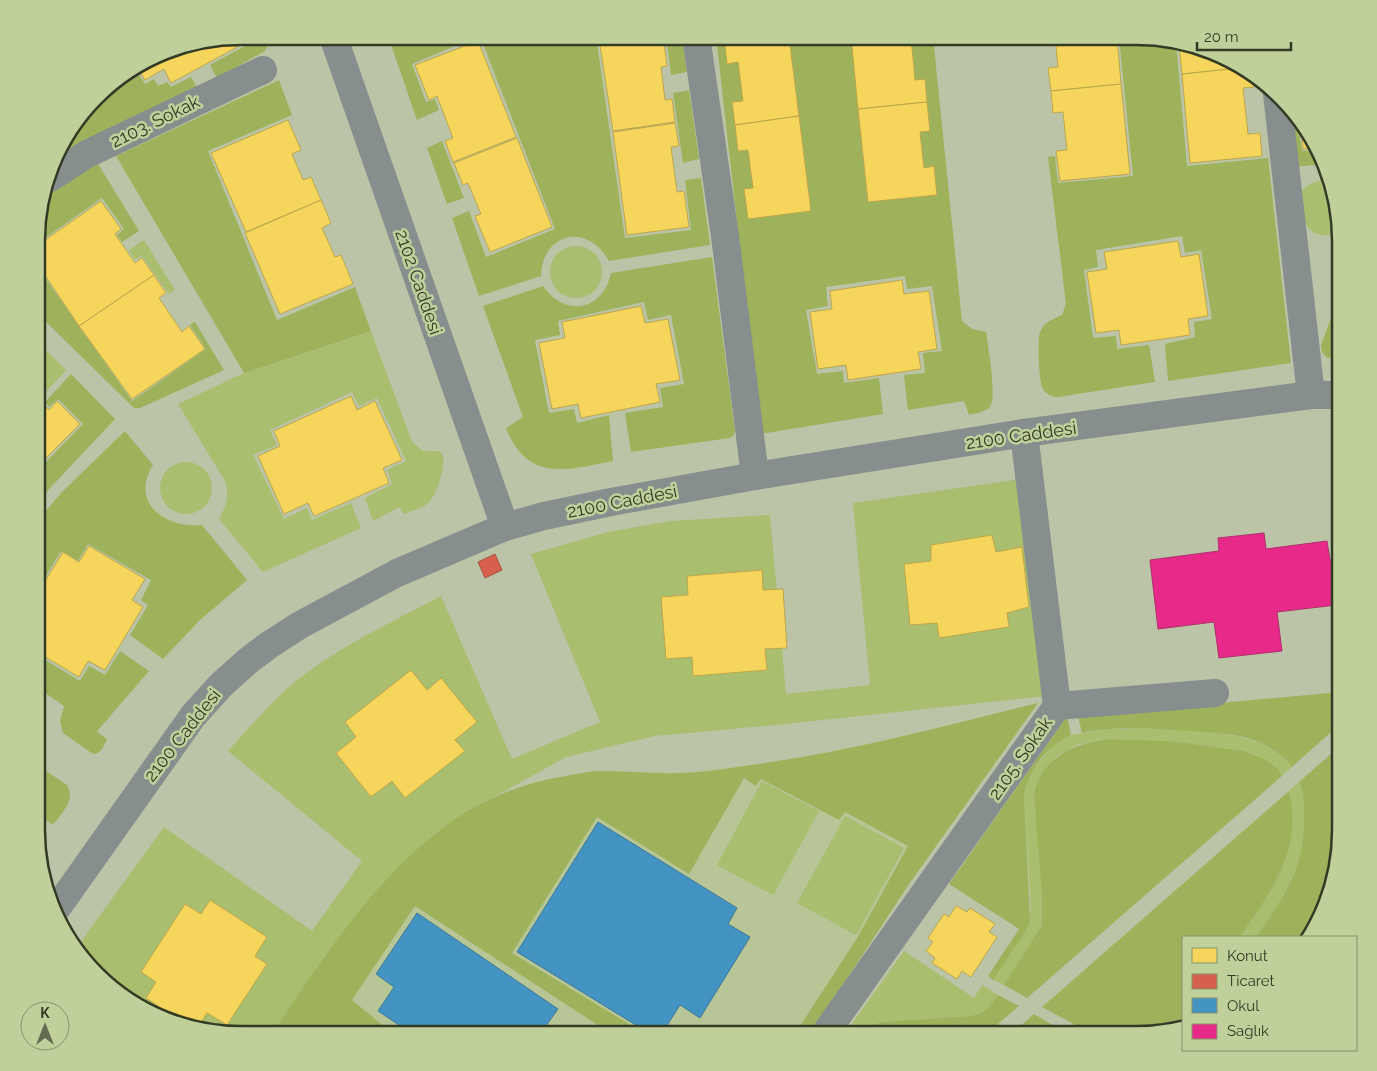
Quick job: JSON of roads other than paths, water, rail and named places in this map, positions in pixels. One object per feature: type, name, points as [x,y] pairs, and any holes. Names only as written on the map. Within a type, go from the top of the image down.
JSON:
[{"type":"street","name":"2102 Caddesi","points":[[337,45],[505,527]]},
{"type":"street","points":[[697,45],[725,236],[755,476]]},
{"type":"street","name":"2103. Sokak","points":[[57,174],[87,154],[263,70]]},
{"type":"street","points":[[1277,105],[1311,395]]},
{"type":"street","name":"2100 Caddesi","points":[[60,904],[193,716],[221,685],[249,660],[300,625],[397,573],[505,527],[544,516],[611,502],[755,476],[1024,433],[1311,395],[1332,396]]},
{"type":"street","name":"2105. Sokak","points":[[830,1026],[1057,706],[1024,433]]},
{"type":"street","points":[[1057,706],[1215,693]]}]
